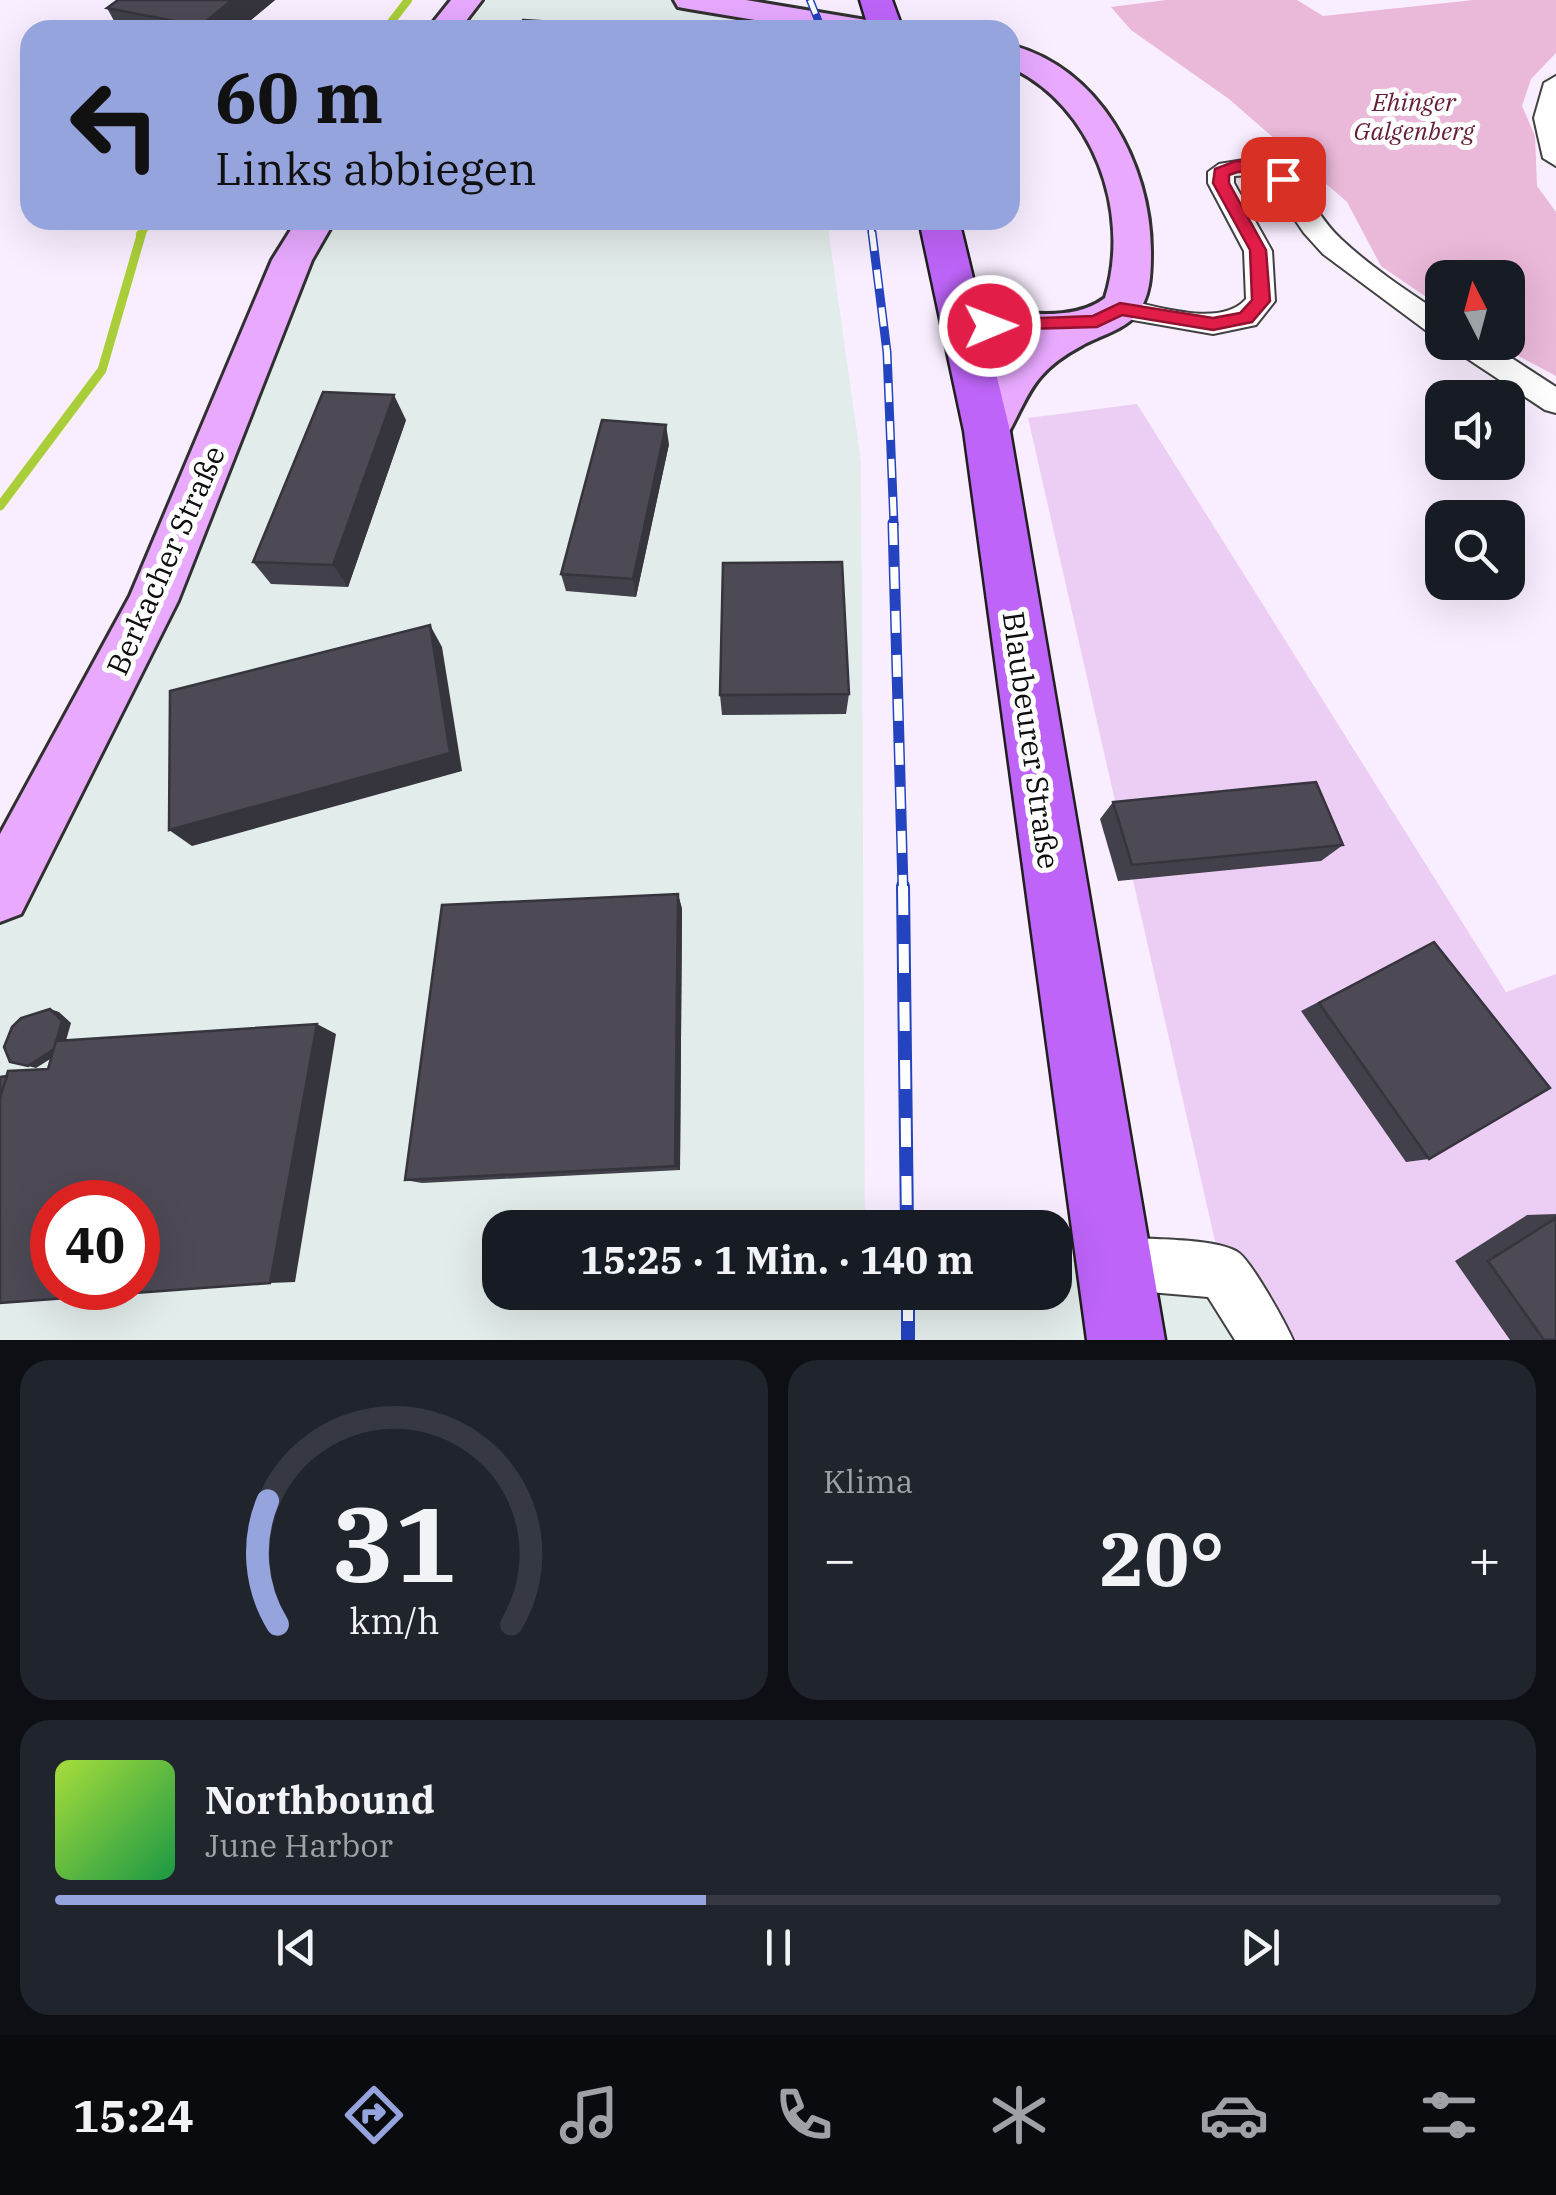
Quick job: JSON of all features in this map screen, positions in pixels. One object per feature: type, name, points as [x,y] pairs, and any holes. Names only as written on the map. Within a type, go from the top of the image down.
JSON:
[{"type":"main road","name":"Blaubeurer Straße","points":[[941,230],[987,431],[1126,1340]]},
{"type":"street","points":[[451,20],[467,0]]},
{"type":"street","points":[[689,0],[878,16]]},
{"type":"street","points":[[987,431],[1002,389],[1048,344],[1108,315],[1129,283],[1131,223],[1112,154],[1093,117],[1075,96],[1048,72],[1020,59]]},
{"type":"street","points":[[1556,82],[1546,118],[1556,158]]},
{"type":"street","points":[[963,326],[1108,315],[1213,324],[1246,318],[1261,301],[1258,250],[1221,183],[1221,172],[1236,166],[1261,167],[1283,179],[1317,231],[1367,278],[1425,317]]},
{"type":"street","name":"Berkacher Straße","points":[[0,893],[153,601],[292,260],[310,230]]},
{"type":"street","points":[[1492,360],[1556,402]]},
{"type":"street","points":[[1114,1263],[1222,1272],[1266,1340]]},
{"type":"shaded area","points":[[467,0],[691,0],[799,20],[451,20]]},
{"type":"shaded area","points":[[311,230],[828,230],[861,462],[865,1210],[482,1210],[482,1310],[1072,1310],[1072,1259],[1222,1272],[1266,1340],[0,1340],[0,893]]},
{"type":"shaded area","points":[[1137,404],[1506,992],[1556,974],[1556,1340],[1266,1340],[1222,1272],[1028,418]]},
{"type":"green space","name":"Ehinger Galgenberg","points":[[1166,0],[1297,0],[1323,16],[1474,0],[1556,0],[1556,53],[1531,79],[1522,106],[1535,136],[1537,186],[1556,212],[1556,376],[1525,360],[1525,260],[1425,260],[1425,296],[1381,266],[1347,202],[1229,99],[1131,30],[1111,7]]},
{"type":"building","points":[[118,0],[232,0],[207,20],[169,20],[107,8]]},
{"type":"building","points":[[323,392],[394,395],[333,565],[253,562]]},
{"type":"building","points":[[602,420],[666,425],[633,579],[561,574]]},
{"type":"building","points":[[842,562],[849,694],[720,695],[723,563]]},
{"type":"building","points":[[430,625],[450,753],[169,830],[170,691]]},
{"type":"building","points":[[1316,782],[1343,845],[1132,865],[1113,802]]},
{"type":"building","points":[[678,894],[675,1166],[405,1180],[442,905]]},
{"type":"building","points":[[1434,942],[1550,1088],[1429,1159],[1319,1003]]},
{"type":"building","points":[[50,1009],[62,1021],[54,1049],[28,1066],[10,1062],[4,1047],[12,1027],[21,1018]]},
{"type":"building","points":[[317,1024],[270,1283],[160,1291],[160,1180],[30,1180],[30,1301],[0,1303],[0,1097],[8,1071],[48,1069],[56,1041]]},
{"type":"building","points":[[7,1076],[0,1097],[0,1077]]},
{"type":"building","points":[[1556,1218],[1556,1340],[1544,1340],[1488,1261]]},
{"type":"waterway","points":[[393,20],[408,0]]},
{"type":"waterway","points":[[140,234],[143,230]]},
{"type":"waterway","points":[[0,506],[102,370],[142,232]]},
{"type":"railway","points":[[810,0],[818,20]]},
{"type":"railway","points":[[871,230],[872,234]]},
{"type":"railway","points":[[872,232],[887,352],[894,525]]},
{"type":"railway","points":[[893,523],[903,888]]},
{"type":"railway","points":[[903,886],[907,1210]]},
{"type":"railway","points":[[908,1310],[908,1340]]},
{"type":"route","points":[[990,326],[1097,322],[1120,309],[1213,324],[1246,318],[1261,301],[1258,250],[1221,183],[1221,172],[1236,166],[1261,167],[1283,179]]}]
